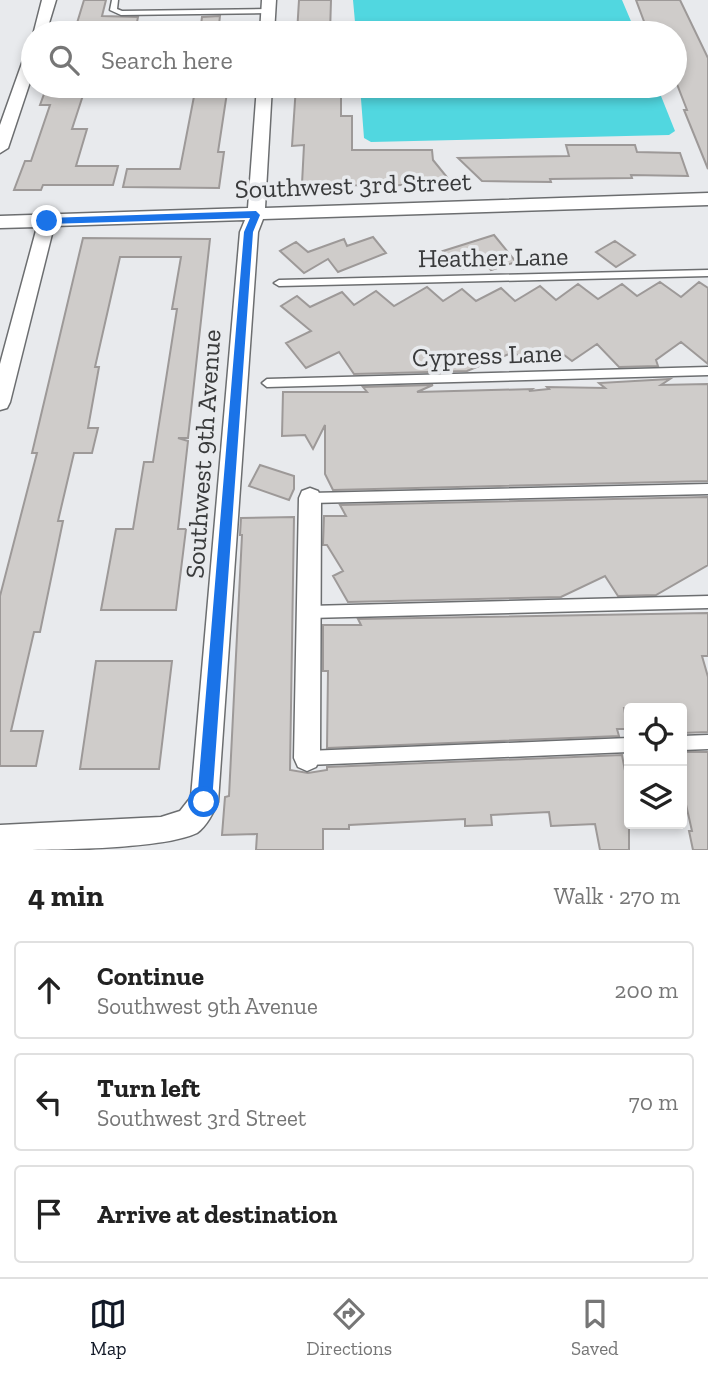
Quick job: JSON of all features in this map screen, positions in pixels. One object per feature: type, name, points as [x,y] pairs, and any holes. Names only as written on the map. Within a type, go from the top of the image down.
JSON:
[{"type":"street","points":[[43,21],[49,0]]},
{"type":"street","points":[[0,148],[21,89]]},
{"type":"street","name":"Southwest 9th Avenue","points":[[111,841],[161,831],[189,822],[204,802],[249,232],[256,215],[263,98]]},
{"type":"street","name":"Southwest 3rd Street","points":[[0,222],[708,199]]},
{"type":"street","points":[[0,402],[47,221]]},
{"type":"street","points":[[307,758],[310,498]]},
{"type":"street","points":[[0,839],[111,841]]},
{"type":"lane","points":[[115,0],[113,10],[121,13],[269,5]]},
{"type":"lane","name":"Heather Lane","points":[[279,283],[708,273]]},
{"type":"lane","name":"Cypress Lane","points":[[267,383],[708,371]]},
{"type":"lane","points":[[310,498],[708,489]]},
{"type":"lane","points":[[309,612],[708,602]]},
{"type":"lane","points":[[687,743],[708,742]]},
{"type":"lane","points":[[307,758],[624,745]]},
{"type":"water","points":[[353,0],[622,0],[631,21],[355,21]]},
{"type":"water","points":[[361,98],[662,98],[675,131],[669,135],[371,142],[364,138]]},
{"type":"building","points":[[84,0],[106,0],[102,16],[138,17],[137,21],[78,21]]},
{"type":"building","points":[[299,0],[331,0],[330,21],[298,21]]},
{"type":"building","points":[[636,0],[680,0],[708,58],[708,169],[684,110],[687,110],[682,98],[687,98],[687,21],[644,21]]},
{"type":"building","points":[[220,16],[219,21],[202,21],[202,17]]},
{"type":"building","points":[[43,98],[82,98],[72,129],[87,129],[76,166],[118,166],[113,185],[43,185],[41,190],[14,190],[25,161],[31,161],[50,105],[40,105]]},
{"type":"building","points":[[194,98],[226,98],[218,152],[224,152],[219,188],[123,187],[127,169],[180,169]]},
{"type":"building","points":[[295,98],[341,98],[341,116],[352,116],[352,150],[432,150],[433,160],[450,181],[389,186],[302,184],[304,145],[292,146]]},
{"type":"building","points":[[566,145],[635,145],[637,152],[680,153],[688,176],[631,175],[632,178],[550,179],[551,182],[482,181],[458,158],[569,156]]},
{"type":"building","points":[[494,235],[516,262],[491,270],[481,259],[462,269],[443,251]]},
{"type":"building","points":[[373,237],[386,253],[338,272],[328,259],[304,273],[280,251],[296,242],[308,252],[344,239],[347,246]]},
{"type":"building","points":[[83,238],[210,239],[188,438],[178,438],[188,441],[178,529],[186,529],[176,610],[101,610],[116,529],[133,529],[144,462],[153,462],[177,309],[172,309],[181,257],[120,257],[95,367],[99,367],[88,428],[98,428],[92,453],[74,453],[58,521],[63,521],[40,632],[34,632],[11,731],[43,731],[36,766],[0,766],[0,596],[37,453],[32,453]]},
{"type":"building","points":[[615,241],[635,255],[616,267],[596,252]]},
{"type":"building","points":[[660,282],[681,297],[699,282],[708,288],[708,364],[681,342],[656,360],[658,366],[619,367],[597,344],[572,361],[555,348],[525,363],[514,352],[467,371],[354,374],[339,352],[306,368],[286,343],[311,331],[281,306],[297,296],[310,307],[342,292],[354,305],[376,291],[394,306],[427,287],[443,301],[462,289],[476,301],[501,288],[515,301],[540,286],[556,300],[578,284],[598,299],[622,284],[637,296]]},
{"type":"building","points":[[670,379],[661,385],[708,384],[708,481],[333,490],[325,474],[325,425],[313,449],[305,435],[282,436],[283,392],[367,392],[363,387],[433,385],[417,392],[532,389],[529,391],[549,389],[547,387],[605,388],[599,383]]},
{"type":"building","points":[[260,465],[294,476],[294,489],[289,500],[249,486]]},
{"type":"building","points":[[708,497],[708,565],[656,595],[618,596],[605,576],[561,597],[348,602],[333,576],[343,571],[327,545],[323,545],[324,516],[346,516],[340,505]]},
{"type":"building","points":[[294,517],[290,770],[308,773],[327,770],[327,767],[622,755],[624,829],[629,829],[629,850],[600,850],[595,824],[551,826],[549,812],[491,815],[492,825],[465,826],[465,819],[349,825],[349,829],[323,829],[323,850],[256,850],[257,834],[222,835],[225,797],[229,796],[241,518]]},
{"type":"building","points":[[708,613],[708,656],[702,656],[708,677],[708,732],[687,733],[687,703],[624,703],[624,729],[617,729],[619,736],[327,748],[328,671],[323,671],[323,625],[361,625],[358,619]]},
{"type":"building","points":[[96,661],[172,661],[159,769],[80,769]]},
{"type":"building","points":[[687,752],[708,752],[708,850],[693,850],[689,831],[692,831],[687,809]]},
{"type":"route","points":[[47,221],[256,215],[249,232],[204,802]]}]
